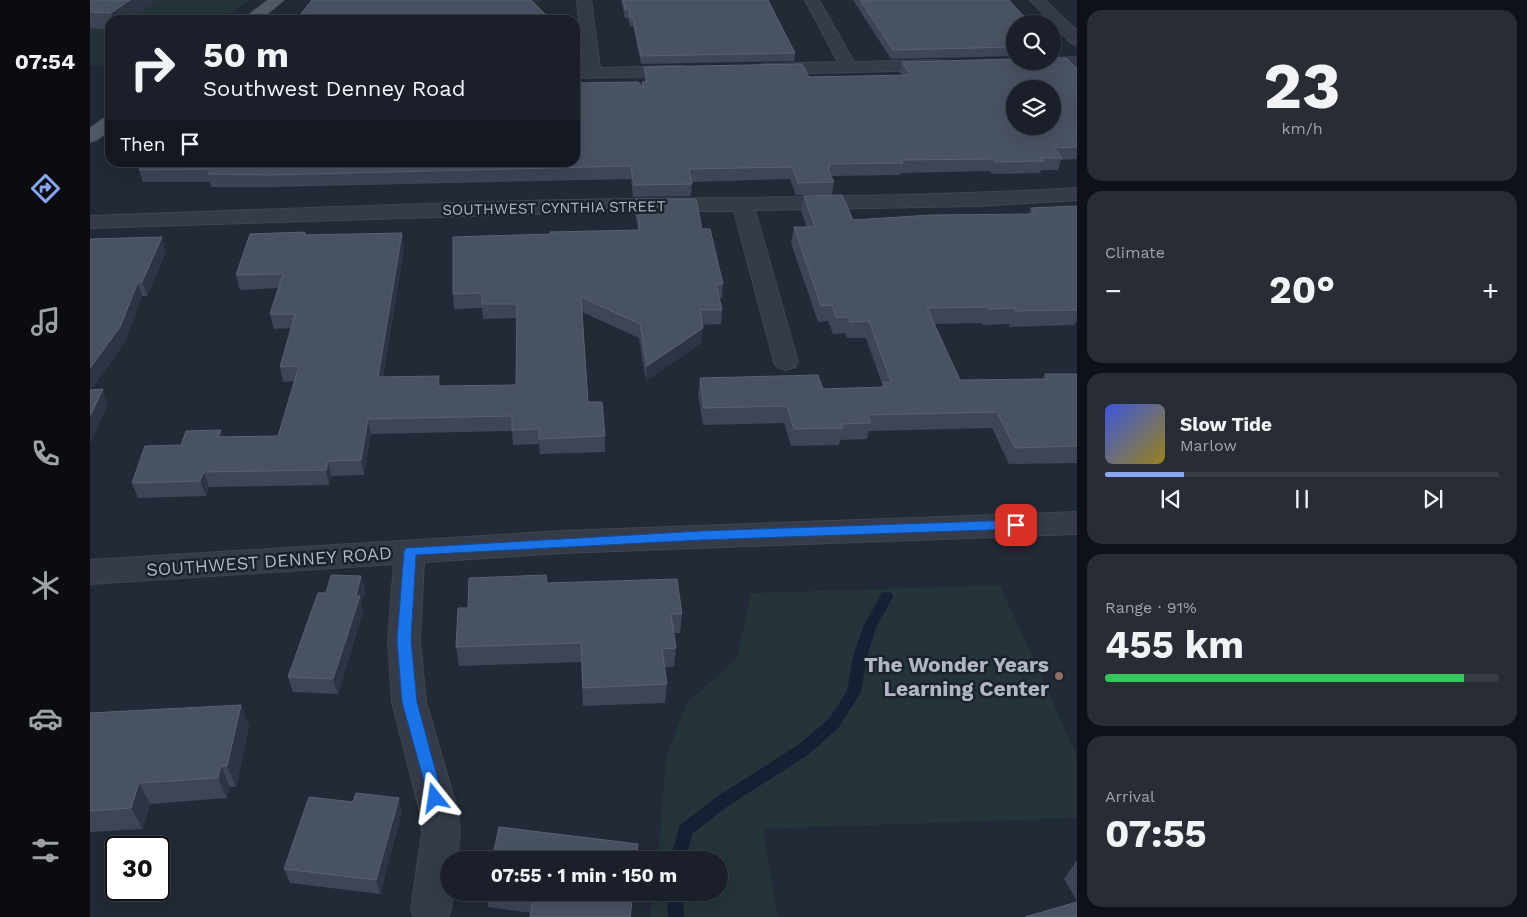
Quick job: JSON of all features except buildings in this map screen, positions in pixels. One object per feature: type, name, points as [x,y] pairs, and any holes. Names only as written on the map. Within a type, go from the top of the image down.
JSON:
[{"type":"main road","points":[[257,15],[277,0]]},
{"type":"main road","points":[[90,136],[105,126]]},
{"type":"street","points":[[584,0],[592,73]]},
{"type":"street","points":[[812,0],[849,67]]},
{"type":"street","points":[[1037,0],[1077,40]]},
{"type":"street","points":[[1061,62],[1077,62]]},
{"type":"street","points":[[750,69],[958,65]]},
{"type":"street","points":[[580,73],[701,70]]},
{"type":"street","name":"SOUTHWEST CYNTHIA STREET","points":[[90,222],[620,205],[743,205],[978,200],[1077,194]]},
{"type":"street","points":[[743,205],[786,362]]},
{"type":"street","name":"SOUTHWEST DENNEY ROAD","points":[[90,572],[225,565],[410,551],[701,536],[1077,523]]},
{"type":"street","points":[[410,551],[404,640],[410,702],[439,812],[441,833],[431,909]]},
{"type":"shaded area","points":[[90,0],[249,0],[227,15],[105,15],[105,65],[90,66]]},
{"type":"shaded area","points":[[1000,585],[1077,756],[1077,818],[763,829],[778,917],[650,917],[652,901],[728,901],[728,851],[659,851],[666,757],[687,703],[737,658],[751,593]]},
{"type":"waterway","points":[[680,851],[685,830],[723,801],[803,750],[834,723],[854,692],[860,657],[870,627],[887,597]]},
{"type":"waterway","points":[[675,901],[676,917]]},
{"type":"place","name":"The Wonder Years Learning Center","points":[[1059,676]]},
{"type":"route","points":[[435,798],[410,702],[404,640],[410,551],[701,536],[1016,525]]}]
